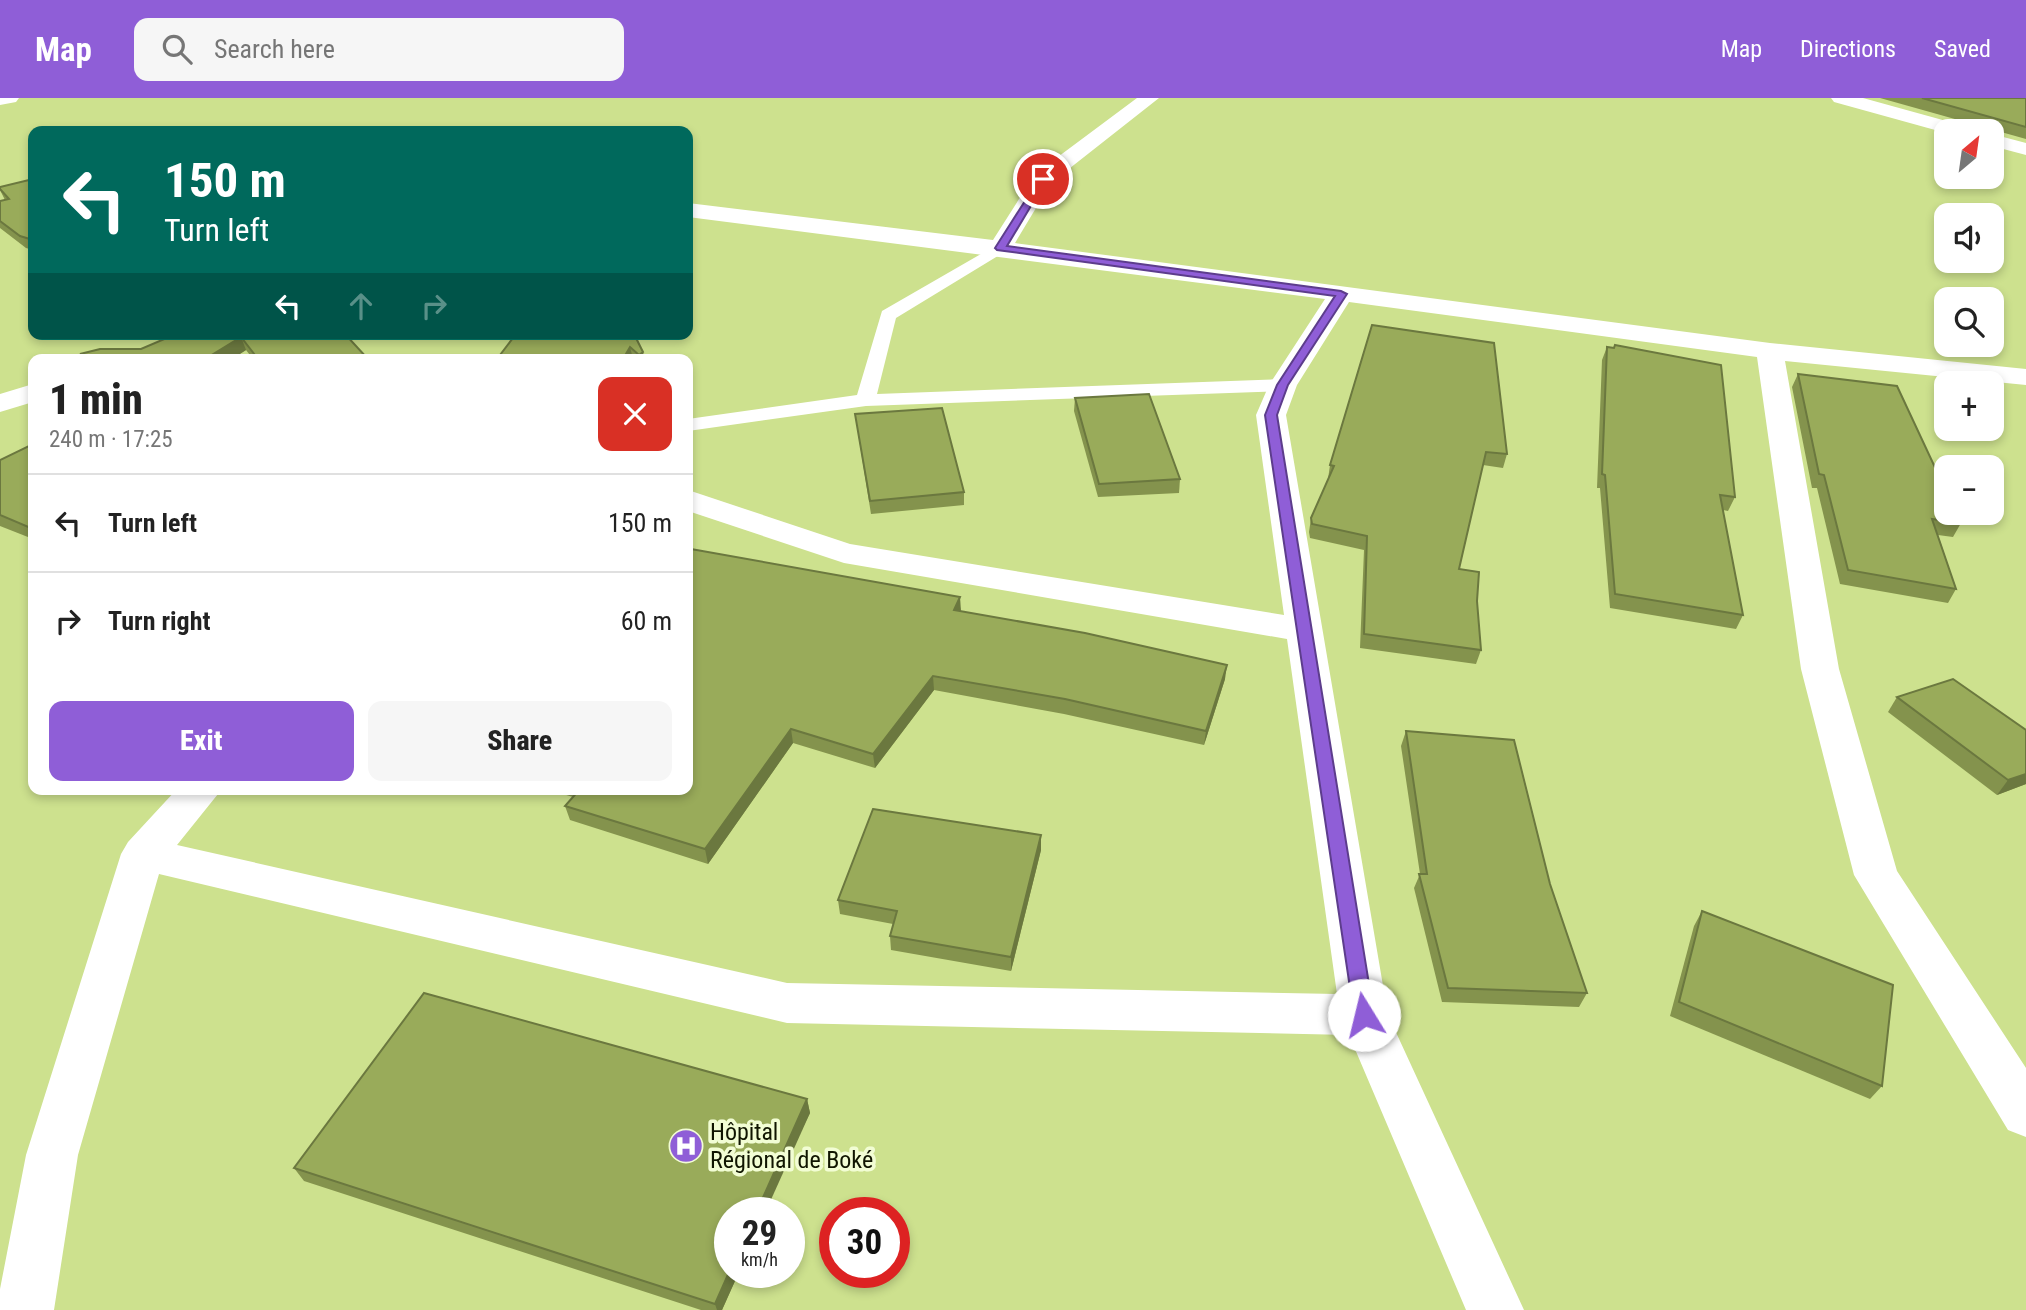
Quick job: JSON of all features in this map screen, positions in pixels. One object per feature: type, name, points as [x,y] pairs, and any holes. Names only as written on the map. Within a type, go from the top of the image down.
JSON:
[{"type":"street","points":[[0,99],[9,98]]},
{"type":"street","points":[[1000,248],[1043,179],[1149,98]]},
{"type":"street","points":[[1841,98],[1934,124]]},
{"type":"street","points":[[2004,143],[2026,149]]},
{"type":"street","points":[[693,211],[1000,248],[1770,351],[2019,370]]},
{"type":"street","points":[[1341,294],[1283,385],[1271,415],[1364,1015],[1495,1310]]},
{"type":"street","points":[[1770,351],[1820,669],[1876,875],[2026,1112]]},
{"type":"street","points":[[0,403],[28,395]]},
{"type":"street","points":[[693,502],[845,553],[1305,630]]},
{"type":"street","points":[[25,1310],[52,1155],[143,854],[197,795]]},
{"type":"street","points":[[143,854],[787,1003],[1364,1015]]},
{"type":"lane","points":[[866,400],[888,315],[1000,248]]},
{"type":"lane","points":[[693,424],[866,400],[1283,385]]},
{"type":"building","points":[[1922,98],[2026,98],[2026,127]]},
{"type":"building","points":[[28,180],[28,238],[20,236],[0,221],[0,201],[9,199],[0,187]]},
{"type":"building","points":[[1372,325],[1494,343],[1507,454],[1486,452],[1459,569],[1479,572],[1477,601],[1481,650],[1364,634],[1367,536],[1312,524],[1311,518],[1334,466],[1330,465]]},
{"type":"building","points":[[162,340],[236,340],[213,354],[80,354],[100,349],[141,349]]},
{"type":"building","points":[[243,340],[351,340],[363,354],[254,354]]},
{"type":"building","points":[[511,340],[637,340],[643,352],[638,354],[630,347],[626,354],[501,354]]},
{"type":"building","points":[[1615,345],[1721,365],[1735,497],[1720,495],[1743,615],[1615,594],[1605,475],[1602,474],[1607,347],[1614,348]]},
{"type":"building","points":[[1798,374],[1897,386],[1934,465],[1932,519],[1956,589],[1848,570],[1824,475],[1819,474]]},
{"type":"building","points":[[1149,394],[1180,479],[1099,484],[1075,398]]},
{"type":"building","points":[[942,408],[964,492],[870,501],[855,414]]},
{"type":"building","points":[[28,446],[28,527],[0,515],[0,460]]},
{"type":"building","points":[[693,549],[960,597],[954,610],[1085,633],[1227,665],[1206,731],[1065,699],[933,676],[873,754],[791,729],[705,849],[565,806],[575,795],[693,795]]},
{"type":"building","points":[[1953,679],[2026,730],[2026,774],[2008,780],[1897,697]]},
{"type":"building","points":[[1406,731],[1514,740],[1550,884],[1587,993],[1448,988],[1419,874],[1427,874]]},
{"type":"building","points":[[873,809],[1041,835],[1011,957],[890,936],[897,911],[838,900]]},
{"type":"building","points":[[1702,911],[1893,985],[1882,1086],[1679,1002]]},
{"type":"building","points":[[424,993],[807,1099],[763,1197],[714,1197],[714,1288],[722,1288],[715,1304],[294,1168]]},
{"type":"place","name":"Hôpital Régional de Boké","points":[[686,1146]]},
{"type":"route","points":[[1043,179],[1000,248],[1341,294],[1283,385],[1271,415],[1364,1015]]}]
